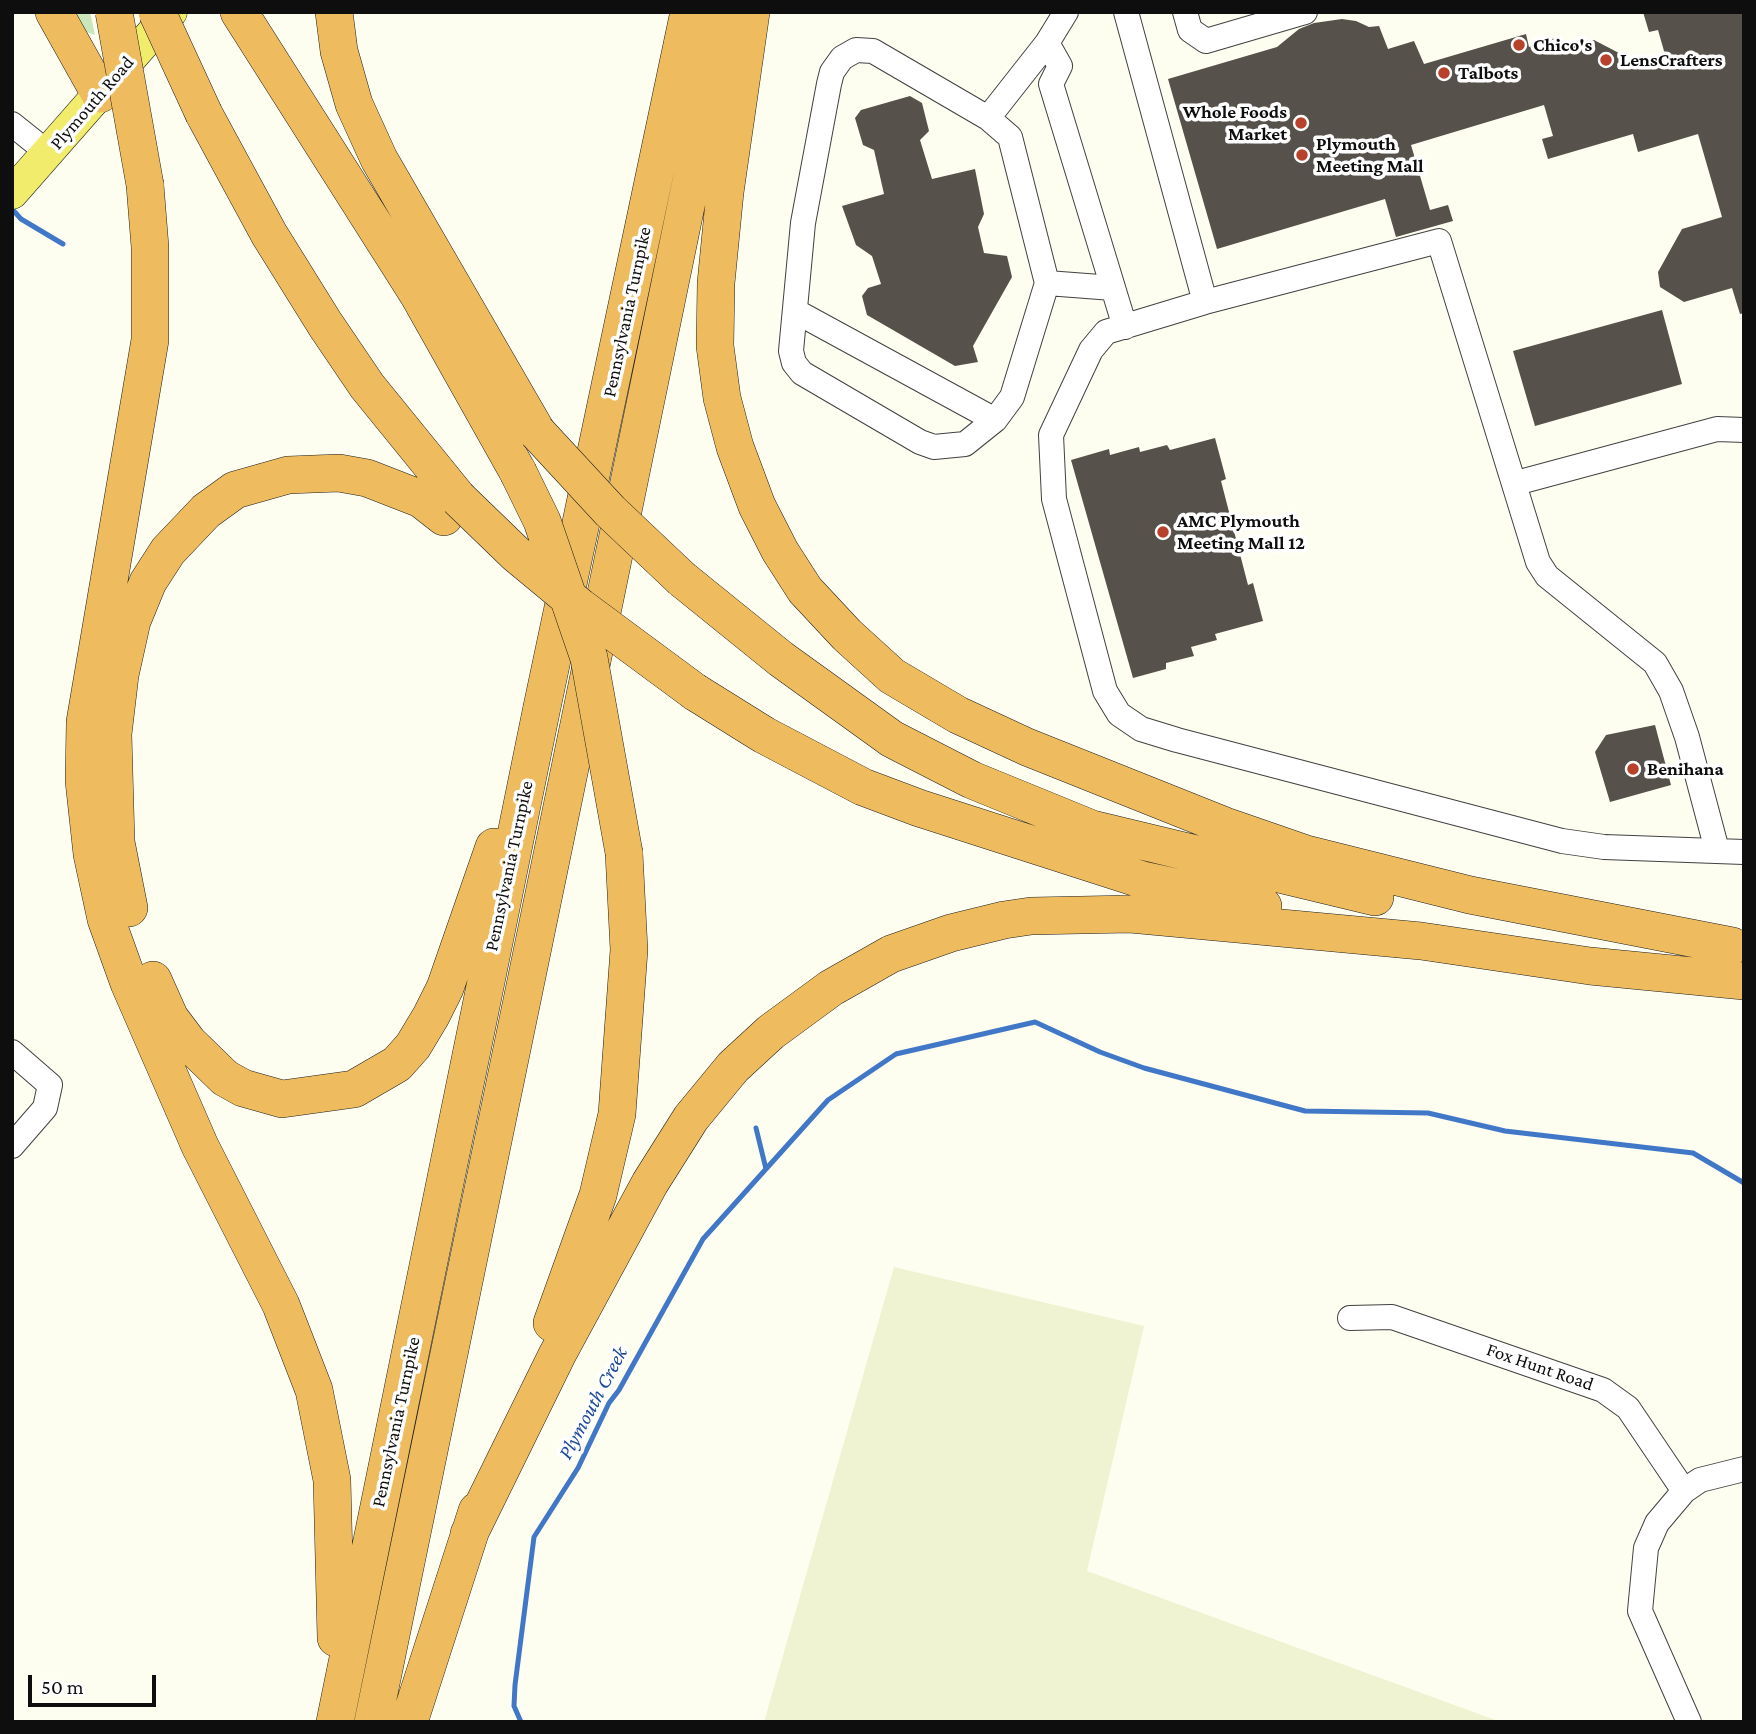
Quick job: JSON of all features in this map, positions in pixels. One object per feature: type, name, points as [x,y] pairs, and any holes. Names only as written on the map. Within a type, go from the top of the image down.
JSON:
[{"type":"highway","points":[[54,12],[100,94]]},
{"type":"highway","points":[[114,12],[145,185],[150,247],[150,340],[85,722],[85,781],[92,854],[106,919],[129,983],[200,1146],[281,1305],[314,1390],[332,1480],[337,1713]]},
{"type":"highway","points":[[157,12],[204,114],[269,234],[325,324],[451,507],[575,622],[624,654],[695,692],[764,735],[863,787],[919,808],[1143,880],[1421,941]]},
{"type":"highway","points":[[334,12],[334,31],[345,74],[375,150],[537,432]]},
{"type":"highway","points":[[657,171],[666,12]]},
{"type":"highway","name":"Pennsylvania Turnpike","points":[[337,1713],[542,707],[689,12]]},
{"type":"highway","name":"Pennsylvania Turnpike","points":[[373,1722],[726,12]]},
{"type":"highway","points":[[751,12],[725,192],[716,283],[715,346],[722,398],[735,447],[757,506],[780,551],[805,590],[847,635],[892,676],[958,715],[1027,747],[1237,830],[1306,854],[1470,895],[1738,946]]},
{"type":"highway","points":[[243,18],[418,294],[518,472],[542,521],[589,657],[624,853],[629,950],[622,1075],[608,1158],[572,1272],[469,1534],[408,1722]]},
{"type":"highway","points":[[418,294],[537,432],[610,511],[682,579],[781,659],[892,739],[972,780],[1092,829],[1423,908],[1738,946]]},
{"type":"highway","points":[[451,507],[421,499],[367,478],[339,473],[309,473],[262,481],[235,490],[206,510],[168,551],[148,582],[132,621],[120,675],[113,734],[116,842],[129,911],[144,958],[170,1018],[208,1063],[243,1088],[282,1099],[354,1089],[397,1064],[413,1046],[445,988],[542,707]]},
{"type":"highway","points":[[469,1534],[556,1355],[650,1184],[691,1118],[752,1048],[841,982],[891,954],[983,925],[1031,916],[1130,914],[1421,941],[1590,966],[1744,981]]},
{"type":"main road","name":"Plymouth Road","points":[[12,193],[170,12]]},
{"type":"street","points":[[988,118],[1047,43],[1066,12]]},
{"type":"street","points":[[1126,12],[1205,302]]},
{"type":"street","points":[[1185,12],[1190,30],[1206,41],[1306,12]]},
{"type":"street","points":[[1047,43],[1060,65],[1051,84],[1125,327]]},
{"type":"street","points":[[856,50],[873,51],[988,118],[1010,137],[1047,283],[1012,397],[995,420],[965,444],[934,447],[920,442],[802,373],[794,363],[791,351],[803,223],[829,84],[832,72],[842,58],[856,50]]},
{"type":"street","points":[[12,124],[48,153]]},
{"type":"street","points":[[1717,850],[1688,737],[1671,691],[1655,663],[1547,576],[1528,534],[1516,483],[1439,241],[1205,302],[1106,332],[1091,350],[1051,435],[1054,499],[1105,691],[1119,714],[1141,729],[1177,740],[1562,841],[1604,847],[1744,852]]},
{"type":"street","points":[[1047,283],[1113,288]]},
{"type":"street","points":[[795,311],[995,420]]},
{"type":"street","points":[[1516,483],[1717,429],[1744,429]]},
{"type":"street","points":[[12,1052],[50,1085],[45,1108],[12,1146]]},
{"type":"street","name":"Fox Hunt Road","points":[[1350,1318],[1392,1317],[1603,1390],[1633,1414],[1684,1491]]},
{"type":"street","points":[[1689,1722],[1640,1611],[1646,1548],[1657,1523],[1684,1491],[1700,1480],[1744,1469]]},
{"type":"green space","points":[[71,12],[90,12],[95,35],[81,30]]},
{"type":"green space","points":[[894,1267],[1144,1326],[1087,1571],[1501,1722],[764,1722]]},
{"type":"building","name":"Plymouth Meeting Mall","points":[[1643,12],[1744,12],[1744,313],[1740,314],[1732,288],[1684,302],[1660,287],[1658,272],[1682,229],[1722,217],[1698,134],[1638,152],[1633,134],[1548,159],[1542,139],[1553,136],[1544,105],[1411,145],[1430,210],[1448,205],[1453,221],[1396,237],[1385,199],[1217,249],[1168,79],[1277,47],[1299,29],[1314,23],[1342,19],[1369,27],[1379,26],[1388,49],[1414,41],[1424,64],[1526,34],[1529,47],[1558,37],[1560,47],[1594,40],[1642,65],[1666,58],[1658,30],[1649,32]]},
{"type":"building","points":[[910,96],[922,103],[929,131],[920,140],[932,179],[975,169],[984,214],[978,227],[984,253],[1007,256],[1012,277],[973,346],[978,362],[955,366],[867,315],[862,296],[868,288],[881,284],[872,256],[856,245],[842,206],[884,194],[874,150],[863,145],[855,118],[861,110]]},
{"type":"building","points":[[1662,310],[1682,384],[1535,426],[1513,351]]},
{"type":"building","name":"AMC Plymouth Meeting Mall 12","points":[[1215,438],[1226,479],[1221,481],[1248,585],[1253,583],[1263,621],[1215,634],[1217,640],[1191,647],[1194,656],[1166,663],[1166,669],[1133,678],[1071,460],[1109,449],[1110,455],[1139,447],[1140,452],[1167,445],[1170,450]]},
{"type":"building","name":"Benihana","points":[[1655,725],[1671,785],[1610,802],[1595,752],[1606,735]]},
{"type":"waterway","name":"Plymouth Creek","points":[[12,209],[21,219],[63,244]]},
{"type":"waterway","points":[[521,1722],[514,1706],[515,1685],[534,1537],[578,1468],[609,1403],[619,1390],[703,1239],[828,1100],[896,1054],[1035,1022],[1100,1052],[1144,1068],[1305,1111],[1428,1113],[1505,1131],[1693,1153],[1744,1183]]},
{"type":"waterway","name":"Plymouth Creek","points":[[756,1128],[766,1169]]},
{"type":"place","name":"Chico's","points":[[1519,45]]},
{"type":"place","name":"LensCrafters","points":[[1606,60]]},
{"type":"place","name":"Talbots","points":[[1444,73]]},
{"type":"place","name":"Whole Foods Market","points":[[1301,123]]},
{"type":"place","name":"Plymouth Meeting Mall","points":[[1302,155]]},
{"type":"place","name":"AMC Plymouth Meeting Mall 12","points":[[1163,532]]},
{"type":"place","name":"Benihana","points":[[1633,769]]}]
